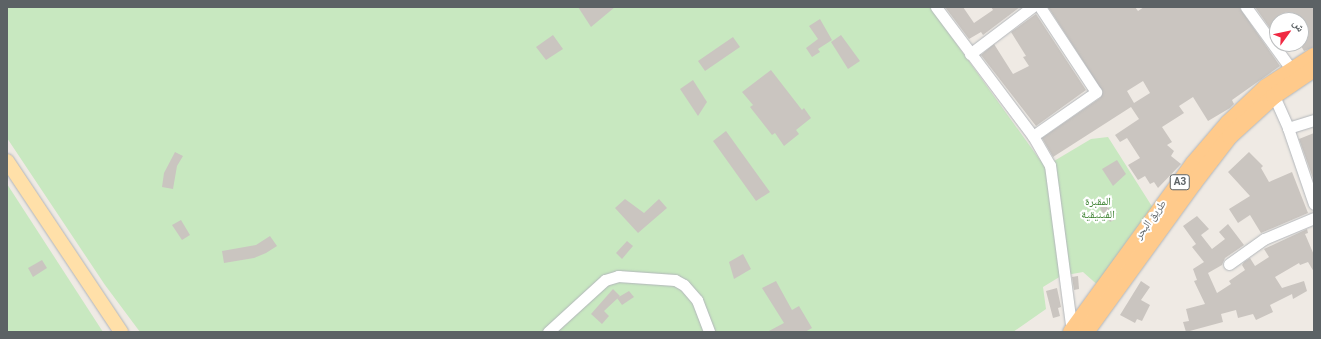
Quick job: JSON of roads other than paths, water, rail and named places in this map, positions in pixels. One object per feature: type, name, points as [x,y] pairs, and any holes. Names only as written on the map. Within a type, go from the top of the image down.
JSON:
[{"type":"highway","name":"طريق البحر","points":[[1075,332],[1193,164],[1243,107],[1291,69],[1314,56]]},
{"type":"highway","name":"طريق البحر","points":[[1075,332],[1230,136],[1274,96],[1314,69]]},
{"type":"main road","points":[[7,162],[121,332]]},
{"type":"street","points":[[936,7],[1033,136],[1052,171],[1075,332]]},
{"type":"street","points":[[970,54],[1032,7]]},
{"type":"street","points":[[1033,136],[1096,92],[1040,7]]},
{"type":"street","points":[[1246,7],[1291,69]]},
{"type":"street","points":[[1274,96],[1288,128],[1314,204]]},
{"type":"street","points":[[1288,128],[1314,120]]},
{"type":"street","points":[[1229,264],[1264,239],[1314,218]]},
{"type":"street","points":[[548,332],[605,280],[618,276],[675,280],[684,285],[697,300],[709,332]]},
{"type":"park label","name":"المقبرة الفينيقية","points":[[1098,209]]}]
